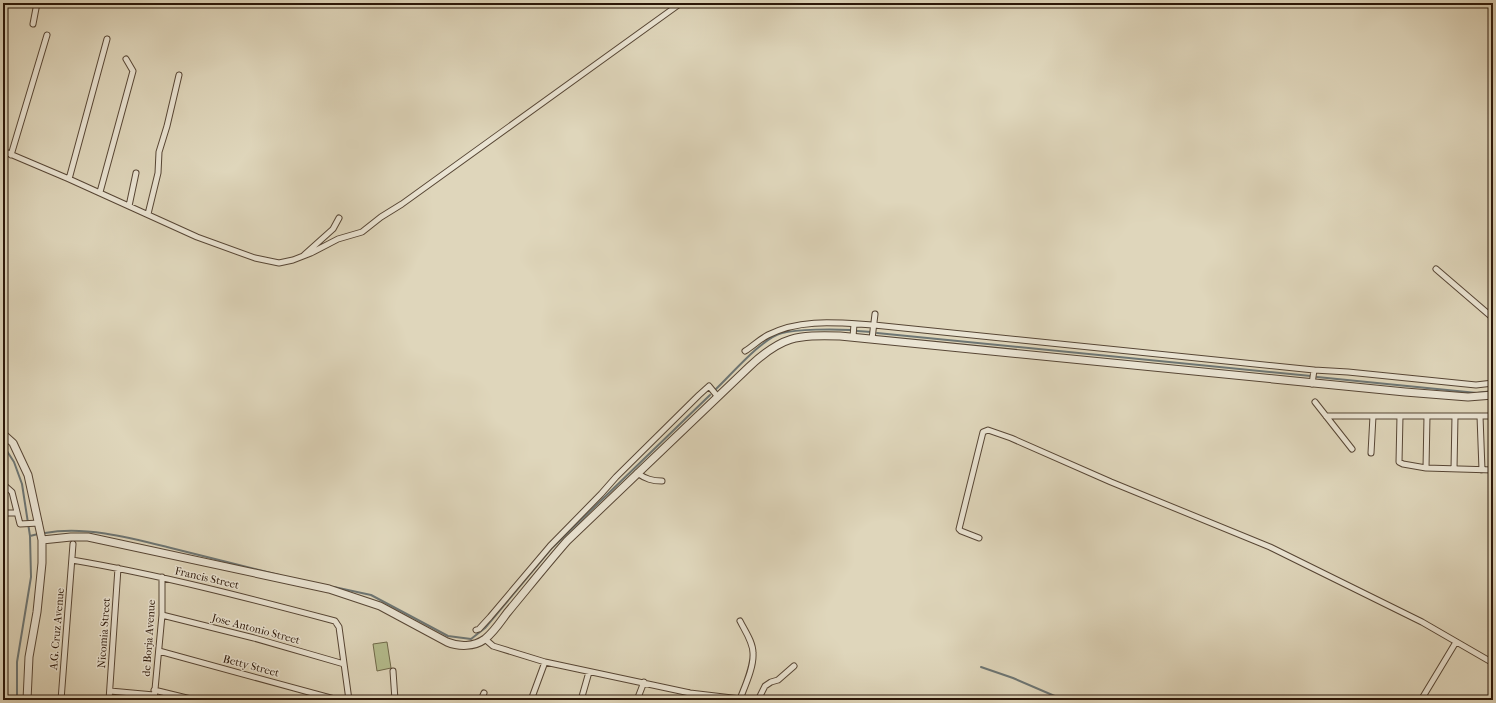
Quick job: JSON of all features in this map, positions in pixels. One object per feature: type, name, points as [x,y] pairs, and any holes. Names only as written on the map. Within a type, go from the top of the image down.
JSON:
[{"type":"street","points":[[33,24],[37,3]]},
{"type":"street","points":[[3,151],[100,192],[197,236],[255,258],[278,262],[301,257],[338,239],[362,232],[681,3]]},
{"type":"street","points":[[11,155],[47,35]]},
{"type":"street","points":[[69,179],[107,39]]},
{"type":"street","points":[[100,192],[133,71],[126,59]]},
{"type":"street","points":[[148,214],[158,173],[160,146],[167,126],[179,75]]},
{"type":"street","points":[[129,206],[136,173]]},
{"type":"street","points":[[301,257],[333,229],[339,218]]},
{"type":"street","points":[[1436,269],[1493,318]]},
{"type":"street","points":[[872,340],[875,314]]},
{"type":"street","points":[[746,351],[768,335],[795,325],[828,322],[874,325],[1476,385],[1493,383]]},
{"type":"street","points":[[853,337],[854,324]]},
{"type":"street","points":[[42,540],[88,537],[329,590],[380,606],[452,644],[459,646],[472,644],[485,639],[522,596],[542,568],[566,542],[760,356],[782,342],[800,337],[853,337],[1312,384],[1468,396],[1493,395]]},
{"type":"street","points":[[1312,384],[1314,370]]},
{"type":"street","points":[[476,630],[479,629],[490,617],[550,546],[616,477],[699,395],[709,386],[718,397]]},
{"type":"street","points":[[1315,402],[1352,449]]},
{"type":"street","points":[[1326,416],[1493,416]]},
{"type":"street","points":[[1371,453],[1373,416]]},
{"type":"street","points":[[1400,416],[1399,462],[1426,468],[1493,470]]},
{"type":"street","points":[[1426,468],[1427,416]]},
{"type":"street","points":[[1454,469],[1456,416]]},
{"type":"street","points":[[1480,416],[1482,470]]},
{"type":"street","points":[[979,538],[961,531],[960,529],[983,432],[988,430],[1011,438],[1111,482],[1270,547],[1422,622],[1493,663]]},
{"type":"street","points":[[3,434],[13,443],[28,475],[36,523],[42,540],[42,562],[37,612],[29,656],[27,700]]},
{"type":"street","points":[[637,473],[643,478],[652,481],[662,481]]},
{"type":"street","points":[[3,484],[12,492],[20,524],[36,523]]},
{"type":"street","points":[[3,513],[17,513]]},
{"type":"street","name":"A.G. Cruz Avenue","points":[[61,700],[73,544]]},
{"type":"street","name":"Francis Street","points":[[72,560],[162,577],[250,598],[335,622],[339,626],[344,664]]},
{"type":"street","name":"Nicomia Street","points":[[109,700],[118,568]]},
{"type":"street","name":"de Borja Avenue","points":[[154,695],[160,651],[162,577]]},
{"type":"street","name":"Jose Antonio Street","points":[[162,615],[254,638],[344,664]]},
{"type":"street","points":[[740,621],[753,652],[752,663],[740,699]]},
{"type":"street","points":[[485,639],[493,646],[545,662],[690,692],[749,700]]},
{"type":"street","points":[[1421,700],[1456,642]]},
{"type":"street","name":"Betty Street","points":[[160,651],[338,700]]},
{"type":"street","points":[[531,700],[545,662]]},
{"type":"street","points":[[344,664],[349,700]]},
{"type":"street","points":[[773,700],[759,700],[765,686],[778,680],[794,666]]},
{"type":"street","points":[[393,672],[395,700]]},
{"type":"street","points":[[581,700],[589,672]]},
{"type":"street","points":[[637,700],[644,682]]},
{"type":"street","points":[[110,691],[194,700]]},
{"type":"street","points":[[481,700],[484,692]]},
{"type":"street","points":[[687,700],[690,692]]},
{"type":"green space","points":[[387,642],[391,668],[377,671],[373,644]]},
{"type":"waterway","points":[[716,389],[748,357],[774,336],[782,333],[797,331],[825,329],[850,330]]},
{"type":"waterway","points":[[857,331],[872,332]]},
{"type":"waterway","points":[[877,333],[1311,376]]},
{"type":"waterway","points":[[1317,377],[1477,393],[1493,391]]},
{"type":"waterway","points":[[334,587],[371,595],[448,636],[471,639],[485,628],[551,549],[710,395]]},
{"type":"waterway","points":[[3,445],[14,462],[22,484],[30,536],[31,577],[17,662],[17,700]]},
{"type":"waterway","points":[[45,533],[77,531],[110,534],[144,541],[279,575]]},
{"type":"waterway","points":[[30,536],[38,534]]},
{"type":"waterway","points":[[981,667],[1013,678],[1064,700]]}]
